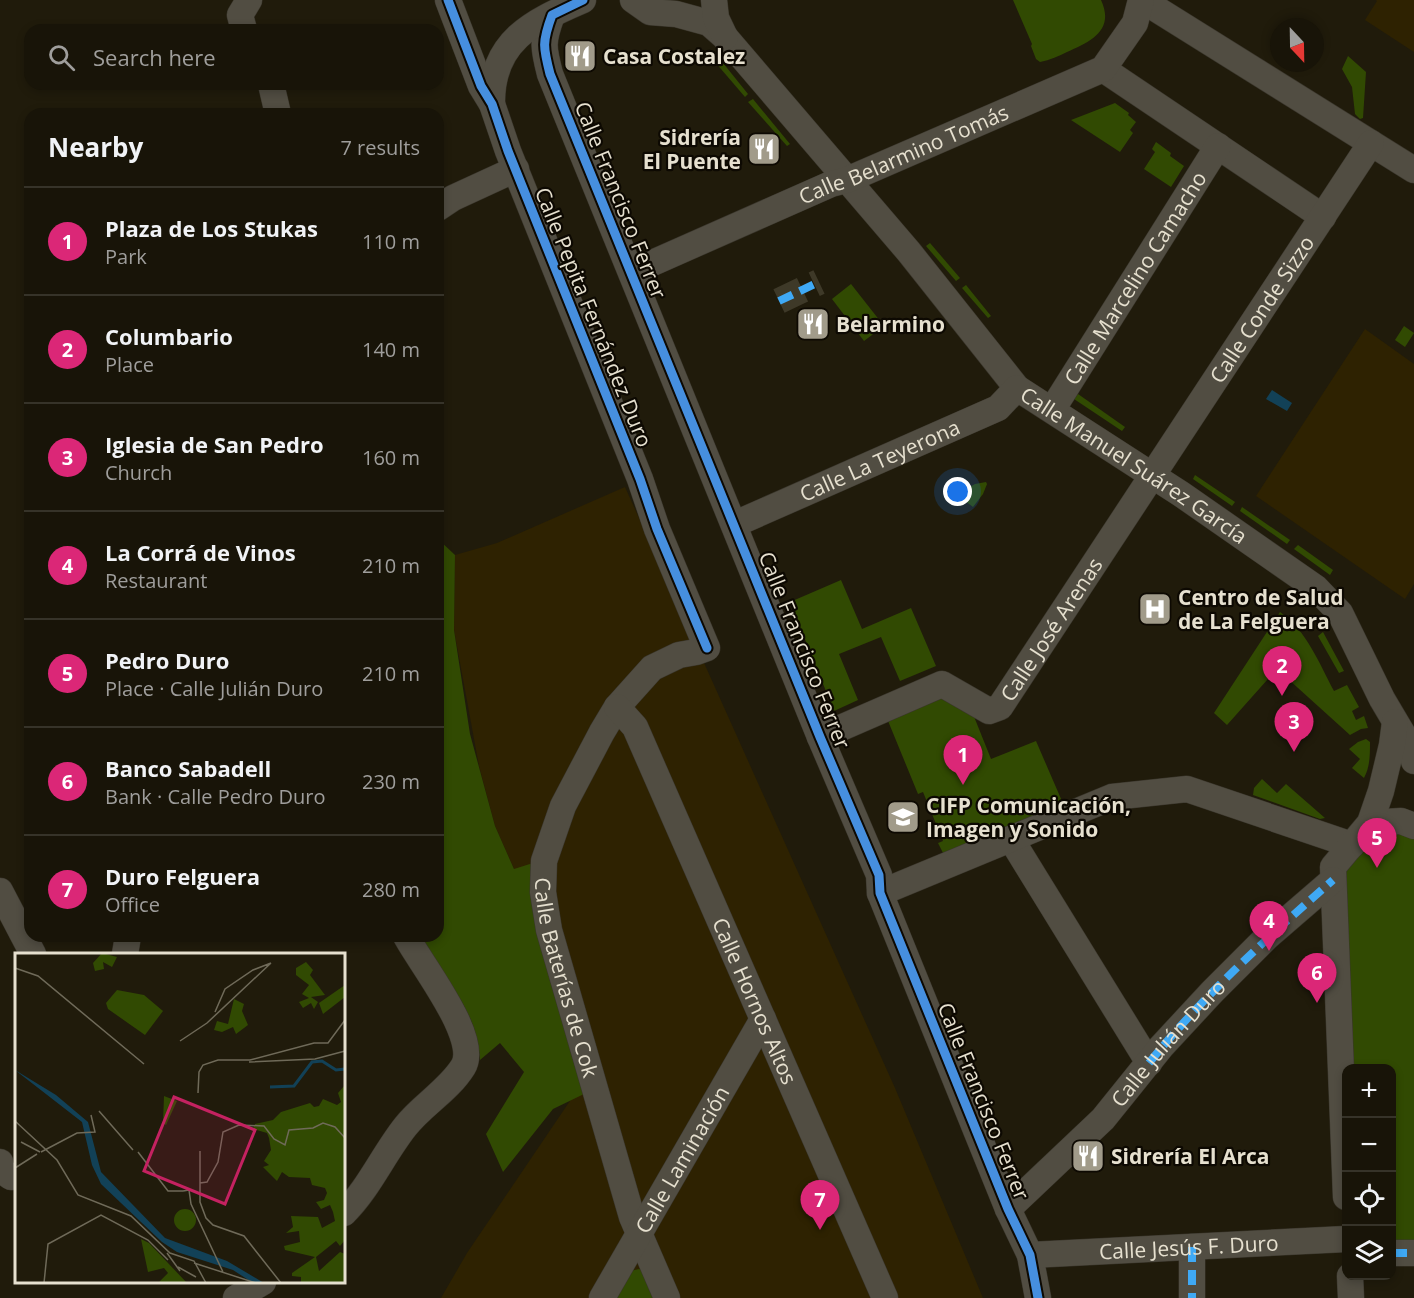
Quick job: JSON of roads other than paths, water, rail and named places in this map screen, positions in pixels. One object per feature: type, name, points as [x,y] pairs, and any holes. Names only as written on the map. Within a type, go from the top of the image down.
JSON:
[{"type":"street","points":[[242,24],[240,15],[249,0]]},
{"type":"street","name":"Calle Pepita Fernández Duro","points":[[448,0],[481,86],[492,104],[640,479],[657,529],[702,636]]},
{"type":"street","points":[[492,104],[492,87],[500,58],[520,33],[583,0]]},
{"type":"street","points":[[633,0],[651,12],[676,14],[709,23],[725,37]]},
{"type":"street","points":[[676,14],[700,0]]},
{"type":"street","points":[[714,0],[716,18],[725,37]]},
{"type":"street","points":[[1323,217],[1103,69],[1135,23],[1142,0],[1414,170]]},
{"type":"street","name":"Calle Francisco Ferrer","points":[[552,15],[544,35],[544,48],[550,74],[820,737],[879,874],[880,893],[1008,1209],[1030,1255],[1038,1298]]},
{"type":"street","name":"Calle Manuel Suárez García","points":[[725,37],[909,252],[1017,388],[1152,474],[1316,588],[1340,613],[1395,722],[1413,752]]},
{"type":"street","points":[[467,52],[476,58],[500,58]]},
{"type":"street","name":"Calle Belarmino Tomás","points":[[632,272],[831,183],[847,180],[1103,69]]},
{"type":"street","points":[[272,90],[277,108]]},
{"type":"street","name":"Calle Conde Sizzo","points":[[1152,474],[1371,143]]},
{"type":"street","name":"Calle Marcelino Camacho","points":[[1052,410],[1218,146]]},
{"type":"street","points":[[444,204],[516,169]]},
{"type":"street","name":"Calle La Teyerona","points":[[735,524],[998,408],[1017,388]]},
{"type":"street","name":"Calle José Arenas","points":[[820,737],[942,684],[989,711],[1000,707],[1152,474]]},
{"type":"street","name":"Calle Baterías de Cok","points":[[667,1298],[632,1216],[549,930],[543,892],[544,861],[564,806],[617,707],[652,668],[679,655],[690,641],[702,636]]},
{"type":"street","name":"Calle Hornos Altos","points":[[617,707],[635,727],[882,1297]]},
{"type":"street","name":"Calle Julián Duro","points":[[1008,1209],[1103,1119],[1212,992],[1333,874],[1370,823],[1384,779],[1395,722]]},
{"type":"street","points":[[880,893],[1112,797],[1187,789],[1352,845]]},
{"type":"street","points":[[1370,823],[1401,821],[1414,826]]},
{"type":"street","points":[[1011,839],[1149,1063]]},
{"type":"street","points":[[1333,874],[1346,1172]]},
{"type":"street","points":[[0,891],[24,937]]},
{"type":"street","points":[[345,1212],[360,1196],[404,1128],[419,1110],[450,1083],[465,1064],[466,1054],[452,1009],[410,942]]},
{"type":"street","name":"Calle Laminación","points":[[602,1298],[763,1019]]},
{"type":"street","points":[[0,1162],[1,1170],[10,1177],[15,1176]]},
{"type":"street","name":"Calle Jesús F. Duro","points":[[1030,1255],[1342,1239]]},
{"type":"street","points":[[1192,1247],[1192,1298]]},
{"type":"street","points":[[1396,1253],[1414,1253]]},
{"type":"street","points":[[1350,1280],[1351,1298]]},
{"type":"street","points":[[236,1298],[260,1283]]},
{"type":"water","points":[[1272,390],[1292,403],[1287,411],[1266,399]]},
{"type":"tunnel","points":[[779,301],[819,282]]},
{"type":"place","name":"Casa Costalez","points":[[580,56]]},
{"type":"place","name":"Sidrería El Puente","points":[[764,149]]},
{"type":"place","name":"Belarmino","points":[[813,324]]},
{"type":"place","name":"Centro de Salud de La Felguera","points":[[1155,609]]},
{"type":"place","name":"Columbario","points":[[1282,696]]},
{"type":"place","name":"Iglesia de San Pedro","points":[[1294,752]]},
{"type":"place","name":"Plaza de Los Stukas","points":[[963,785]]},
{"type":"place","name":"CIFP Comunicación, Imagen y Sonido","points":[[903,817]]},
{"type":"place","name":"Pedro Duro","points":[[1377,868]]},
{"type":"place","name":"La Corrá de Vinos","points":[[1269,951]]},
{"type":"place","name":"Banco Sabadell","points":[[1317,1003]]},
{"type":"place","name":"Sidrería El Arca","points":[[1088,1156]]},
{"type":"place","name":"Duro Felguera","points":[[820,1230]]}]
